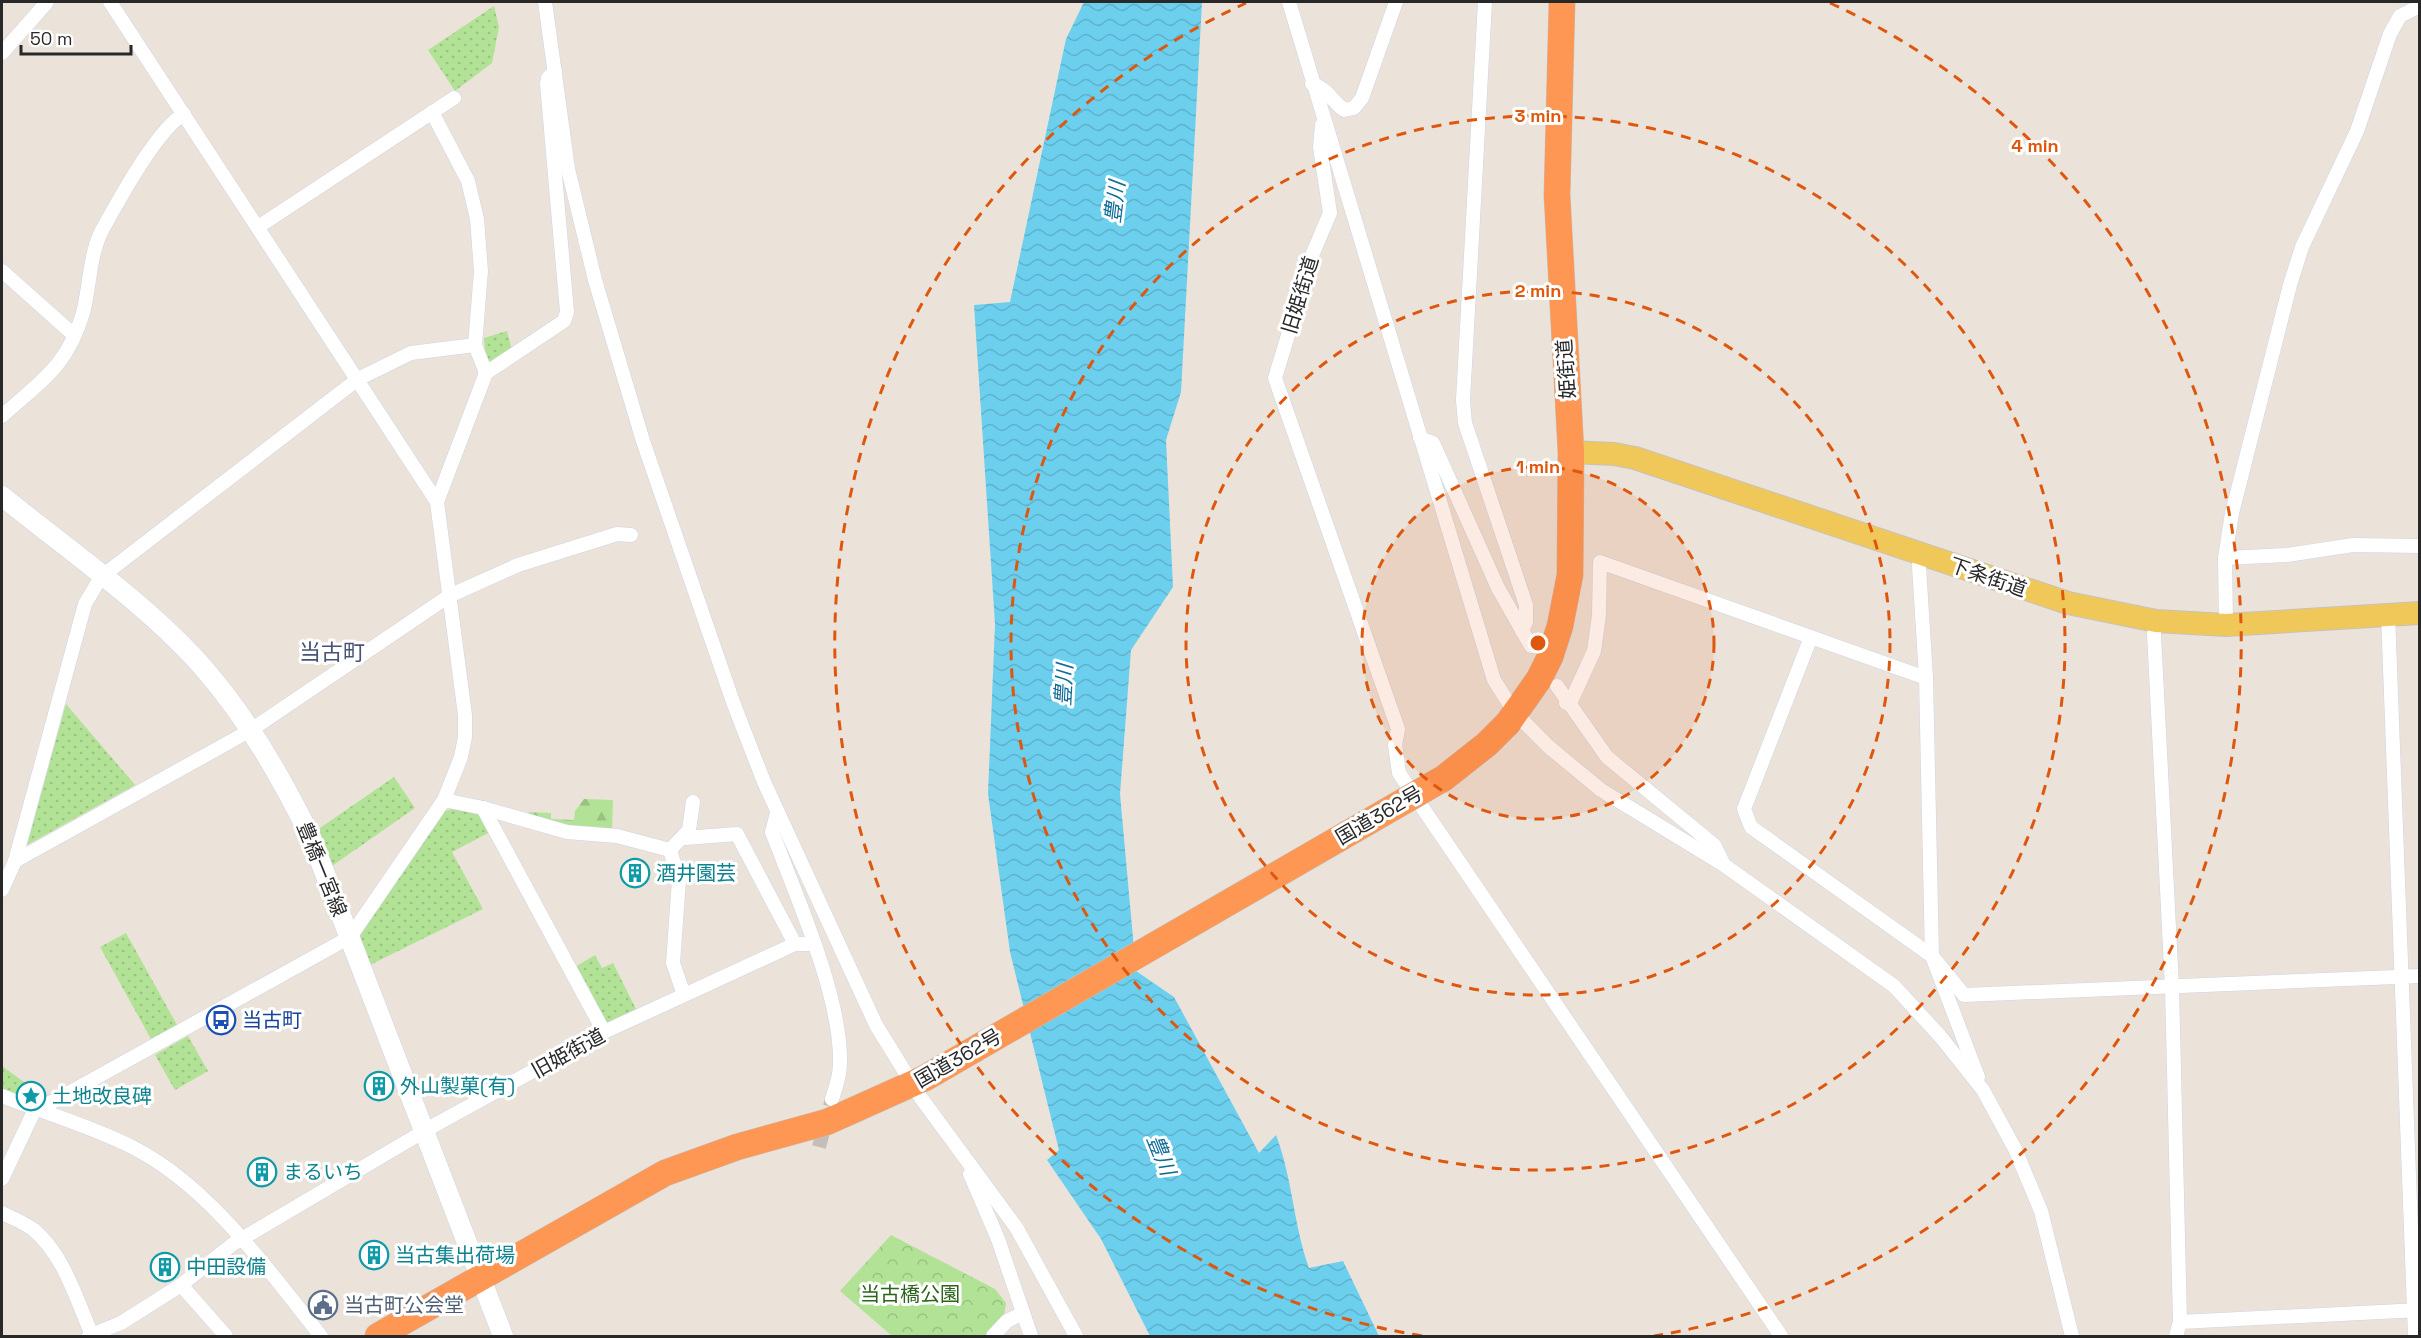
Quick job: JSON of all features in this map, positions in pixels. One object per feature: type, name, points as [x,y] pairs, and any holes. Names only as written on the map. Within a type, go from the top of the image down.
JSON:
[{"type":"highway","name":"姫街道","points":[[1512,718],[1539,679],[1550,657],[1566,602],[1570,575],[1570,452],[1557,195],[1562,2]]},
{"type":"highway","name":"国道362号","points":[[378,1336],[665,1173],[736,1147],[827,1122],[918,1081],[1444,778],[1487,744],[1512,718]]},
{"type":"main road","name":"下条街道","points":[[1570,452],[1614,454],[1635,458],[2068,603],[2156,621],[2226,625],[2420,613]]},
{"type":"main road","name":"豊橋一宮線","points":[[2,496],[158,624],[205,670],[251,730],[292,800],[312,840],[423,1134],[482,1278],[503,1336]]},
{"type":"street","points":[[2,53],[47,2]]},
{"type":"street","points":[[2,1179],[35,1109],[54,1101],[350,937],[444,800],[461,757],[465,737],[465,715],[437,502],[110,2]]},
{"type":"street","points":[[545,2],[568,169],[595,280],[634,409],[733,702],[777,813],[876,1025],[918,1081],[961,1153],[1016,1227],[1076,1336]]},
{"type":"street","points":[[1288,2],[1494,680],[1512,718],[1601,790],[1724,865],[1894,986],[1940,1036],[1983,1090]]},
{"type":"street","points":[[1312,84],[1323,87],[1344,110],[1354,108],[1362,98],[1396,2]]},
{"type":"street","points":[[1485,2],[1463,400],[1465,423],[1526,604],[1526,622],[1522,630]]},
{"type":"street","points":[[2226,625],[2225,558],[2232,513],[2302,247],[2357,131],[2390,34],[2400,16],[2420,6]]},
{"type":"street","points":[[437,502],[486,373],[557,328],[564,321],[567,312],[547,84],[548,78],[555,71]]},
{"type":"street","points":[[258,227],[453,98]]},
{"type":"street","points":[[432,112],[468,180],[477,219],[481,271],[475,345],[486,373]]},
{"type":"street","points":[[2,416],[59,366],[68,353],[82,313],[94,246],[100,232],[157,141],[173,120],[184,114]]},
{"type":"street","name":"旧姫街道","points":[[1322,116],[1320,147],[1330,213],[1313,253],[1275,378],[1398,729],[1395,745],[1399,773],[1781,1336]]},
{"type":"street","points":[[2,270],[74,335]]},
{"type":"street","points":[[2,890],[15,861],[85,604],[101,577],[358,379],[411,353],[475,345]]},
{"type":"street","points":[[1420,438],[1432,443],[1498,588],[1531,646]]},
{"type":"street","points":[[15,861],[251,730],[449,596],[518,565],[617,534],[631,535]]},
{"type":"street","points":[[2225,558],[2287,555],[2353,545],[2420,546]]},
{"type":"street","points":[[1921,554],[1919,566],[1926,678],[1932,956],[1983,1090],[2015,1149],[2041,1211],[2072,1336]]},
{"type":"street","points":[[1566,703],[1574,696],[1594,651],[1599,615],[1600,562],[1926,678]]},
{"type":"street","points":[[2388,614],[2400,977],[2416,1311],[2415,1336]]},
{"type":"street","points":[[2156,621],[2154,634],[2172,987],[2180,1322],[2176,1336]]},
{"type":"street","points":[[1811,637],[1744,809],[1751,827],[1932,956],[1964,995],[2420,976]]},
{"type":"street","points":[[1557,686],[1566,703],[1607,757],[1714,845],[1724,865]]},
{"type":"street","points":[[444,800],[483,808],[567,832],[617,836],[670,850]]},
{"type":"street","points":[[670,850],[685,838],[693,802]]},
{"type":"street","points":[[483,808],[604,1032]]},
{"type":"street","points":[[777,813],[772,832],[813,944],[839,1033],[839,1076],[832,1099]]},
{"type":"street","points":[[685,838],[737,834],[795,944]]},
{"type":"street","points":[[670,850],[678,880],[673,963],[684,995]]},
{"type":"street","name":"旧姫街道","points":[[91,1336],[121,1323],[181,1285],[243,1239],[604,1032],[795,944],[813,944]]},
{"type":"street","points":[[2,1096],[134,1148],[168,1170],[243,1239],[321,1336]]},
{"type":"street","points":[[961,1153],[998,1239],[1031,1336]]},
{"type":"street","points":[[2,1213],[33,1230],[48,1245],[67,1278],[91,1336]]},
{"type":"street","points":[[181,1285],[226,1336]]},
{"type":"street","points":[[2180,1322],[2416,1311]]},
{"type":"street","points":[[993,1336],[1007,1321],[1023,1313]]},
{"type":"green space","points":[[494,6],[499,27],[492,63],[455,91],[428,50]]},
{"type":"green space","points":[[507,331],[512,350],[491,362],[486,360],[484,338]]},
{"type":"green space","points":[[66,704],[135,785],[27,845]]},
{"type":"green space","points":[[394,777],[415,808],[332,866],[317,830]]},
{"type":"green space","points":[[584,799],[613,800],[612,831],[567,828],[527,816],[529,812],[551,813],[551,819],[574,820],[575,811]]},
{"type":"green space","points":[[452,809],[480,814],[490,832],[452,852],[483,909],[370,965],[359,937],[445,811]]},
{"type":"green space","points":[[126,933],[177,1025],[151,1039],[100,947]]},
{"type":"green space","points":[[595,955],[602,968],[613,963],[636,1009],[606,1023],[575,967]]},
{"type":"green space","points":[[188,1036],[208,1071],[175,1090],[155,1055]]},
{"type":"green space","points":[[2,1066],[46,1098],[36,1104],[2,1090]]},
{"type":"green space","name":"当古橋公園","points":[[891,1235],[995,1289],[1006,1303],[1004,1315],[985,1336],[892,1336],[840,1291]]},
{"type":"water","name":"豊川","points":[[1084,2],[1202,2],[1181,392],[1166,440],[1173,587],[1131,650],[1120,794],[1136,971],[1174,997],[1259,1153],[1276,1135],[1309,1268],[1343,1261],[1379,1336],[1150,1336],[1101,1239],[1047,1160],[1059,1150],[1010,952],[988,794],[995,624],[974,305],[1010,302],[1066,39]]},
{"type":"tunnel","points":[[819,1147],[832,1099]]},
{"type":"place","name":"酒井園芸","points":[[635,873]]},
{"type":"place","name":"当古町","points":[[221,1020]]},
{"type":"place","name":"外山製菓(有)","points":[[379,1086]]},
{"type":"place","name":"土地改良碑","points":[[31,1096]]},
{"type":"place","name":"まるいち","points":[[262,1172]]},
{"type":"place","name":"当古集出荷場","points":[[374,1255]]},
{"type":"place","name":"中田設備","points":[[165,1267]]},
{"type":"place","name":"当古町公会堂","points":[[323,1305]]},
{"type":"district","name":"当古町","points":[[332,652]]}]
